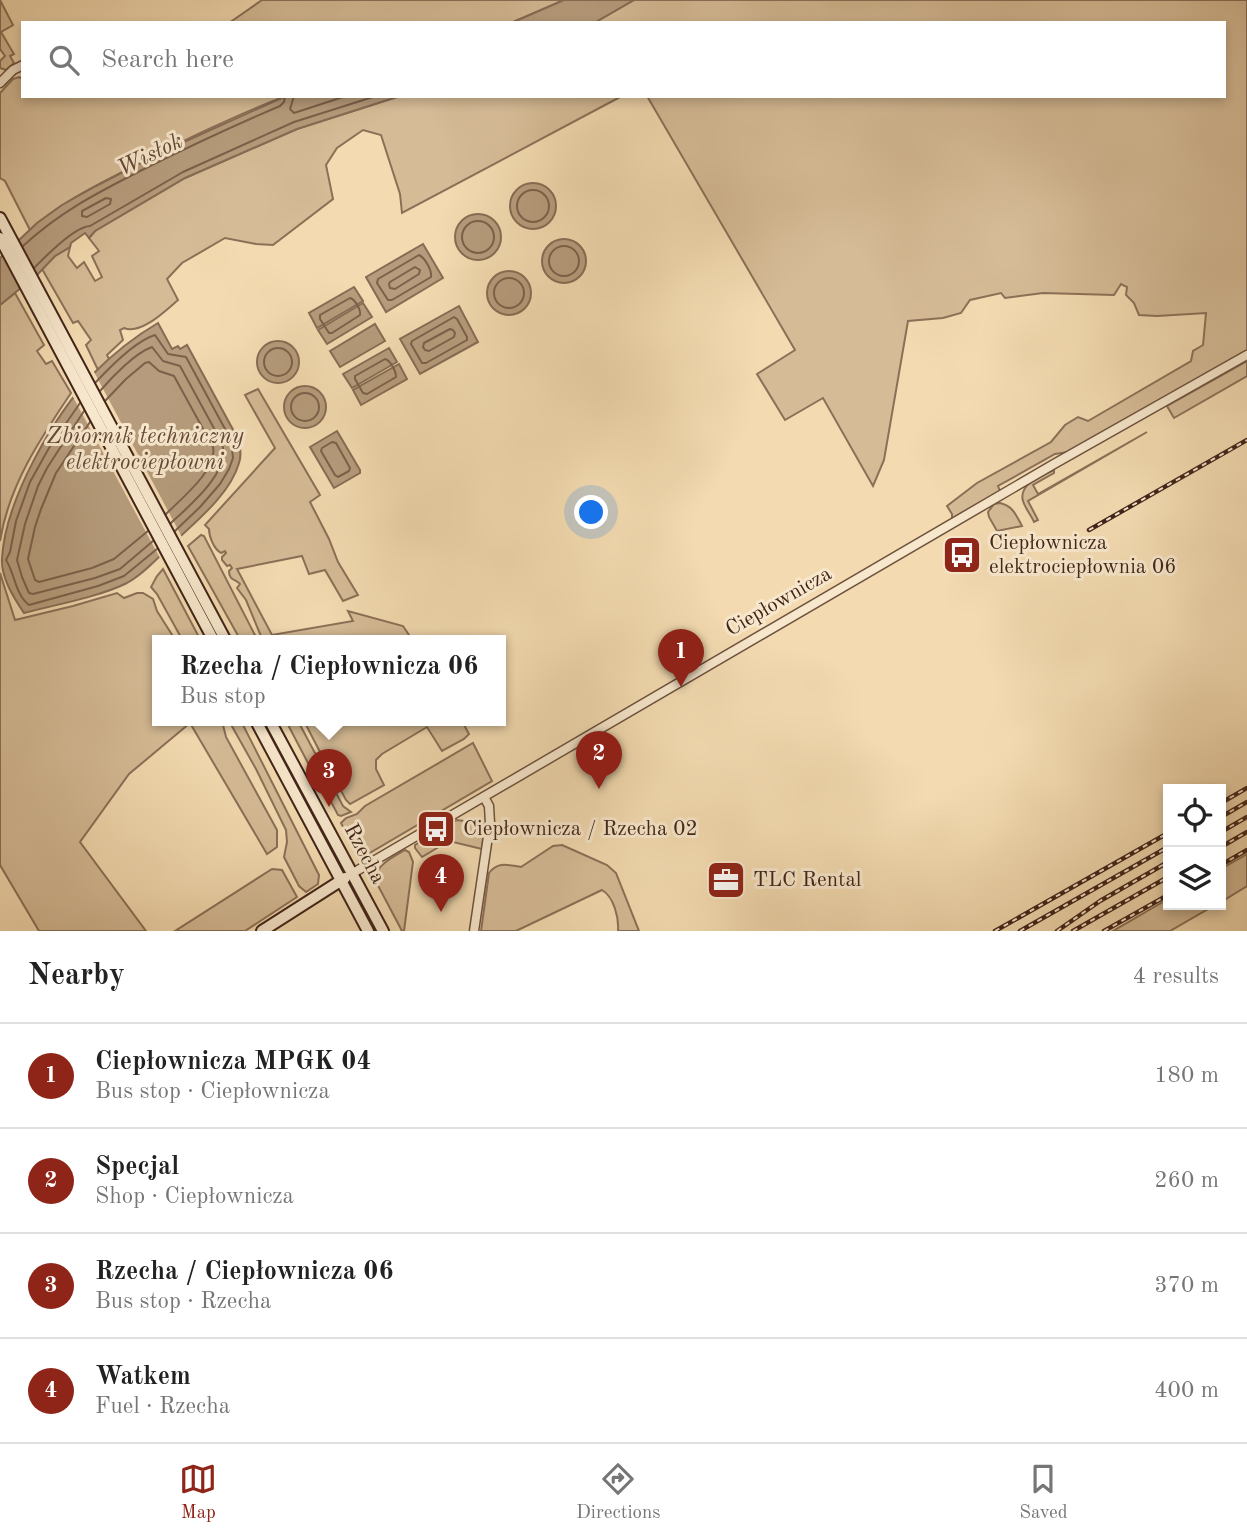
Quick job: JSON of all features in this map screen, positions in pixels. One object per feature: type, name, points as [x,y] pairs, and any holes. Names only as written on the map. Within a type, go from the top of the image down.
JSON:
[{"type":"main road","points":[[0,218],[181,568],[211,635]]},
{"type":"main road","points":[[0,238],[181,568],[222,635]]},
{"type":"main road","name":"Rzecha","points":[[259,726],[368,931]]},
{"type":"main road","name":"Rzecha","points":[[273,726],[383,931]]},
{"type":"main road","name":"Ciepłownicza","points":[[262,931],[353,873]]},
{"type":"street","points":[[0,83],[21,66]]},
{"type":"street","name":"Ciepłownicza","points":[[353,873],[1044,470],[1247,355]]},
{"type":"street","points":[[474,931],[490,823],[489,806],[484,797]]},
{"type":"shaded area","points":[[0,0],[13,25],[1,32],[14,54],[10,56],[14,63],[6,70],[0,68],[0,61],[5,56],[0,49]]},
{"type":"shaded area","points":[[262,0],[564,0],[516,21],[232,21]]},
{"type":"shaded area","points":[[634,0],[1247,0],[1247,350],[1068,452],[1055,454],[998,486],[1000,491],[952,519],[947,506],[977,483],[1051,442],[1065,425],[1078,417],[1088,421],[1191,361],[1193,351],[1203,345],[1206,313],[1139,315],[1134,303],[1126,295],[1127,287],[1121,284],[1114,295],[1043,293],[1005,298],[1001,293],[970,300],[961,313],[943,318],[908,321],[884,460],[873,486],[823,398],[785,420],[757,374],[795,350],[648,98],[1226,98],[1226,21],[597,21]]},
{"type":"shaded area","points":[[21,78],[21,98],[281,98],[207,130],[104,181],[65,203],[30,230],[5,181],[0,178],[0,93],[13,79]]},
{"type":"shaded area","points":[[394,98],[618,98],[402,213],[400,194],[381,135],[363,130],[337,148],[326,165],[333,199],[273,245],[225,238],[182,263],[167,279],[178,300],[145,325],[120,330],[123,340],[107,355],[109,359],[98,370],[86,345],[91,340],[78,321],[73,323],[42,269],[55,256],[70,247],[68,256],[77,268],[84,262],[95,281],[102,277],[92,256],[99,251],[89,238],[95,231],[185,178],[297,129]]},
{"type":"shaded area","points":[[15,293],[44,345],[37,351],[46,364],[52,361],[71,393],[27,463],[4,520],[0,541],[0,305]]},
{"type":"shaded area","points":[[1247,361],[1247,376],[1174,418],[1167,406]]},
{"type":"shaded area","points":[[258,389],[320,495],[310,502],[338,562],[358,595],[343,601],[325,570],[309,574],[302,556],[237,569],[272,635],[261,635],[246,600],[237,588],[240,584],[230,577],[229,571],[232,568],[222,560],[225,551],[221,553],[216,549],[205,525],[275,448],[245,395]]},
{"type":"shaded area","points":[[1147,432],[1028,501],[1038,520],[1034,522],[1022,495],[1032,481],[1054,470],[1054,473],[1033,485],[1038,494]]},
{"type":"shaded area","points":[[1000,503],[1011,509],[1022,526],[997,531],[988,512],[994,504]]},
{"type":"shaded area","points":[[201,535],[204,536],[255,635],[238,635],[188,546]]},
{"type":"shaded area","points":[[163,569],[198,635],[180,635],[151,587]]},
{"type":"shaded area","points":[[0,573],[15,620],[117,593],[124,598],[143,593],[153,599],[157,611],[172,635],[152,635],[152,726],[186,726],[129,774],[80,842],[146,931],[39,931],[0,865]]},
{"type":"shaded area","points":[[348,611],[403,626],[409,635],[272,635],[353,621]]},
{"type":"shaded area","points":[[192,726],[223,726],[226,737],[277,830],[277,847],[267,854]]},
{"type":"shaded area","points":[[232,726],[244,726],[319,875],[318,884],[306,892],[299,886],[284,857],[286,830]]},
{"type":"shaded area","points":[[289,726],[301,726],[343,806],[351,812],[338,815]]},
{"type":"shaded area","points":[[307,726],[465,726],[469,734],[442,751],[427,727],[376,760],[376,769],[384,785],[350,804],[324,759],[326,755],[320,752]]},
{"type":"shaded area","points":[[473,743],[492,781],[368,854],[356,852],[341,823],[346,818],[357,814],[365,806]]},
{"type":"shaded area","points":[[457,820],[485,824],[482,849],[449,841],[422,857],[415,845]]},
{"type":"shaded area","points":[[562,845],[607,865],[616,873],[639,931],[618,931],[615,908],[602,890],[516,931],[481,931],[489,873],[492,869],[504,865],[521,867],[553,846]]},
{"type":"shaded area","points":[[405,850],[409,852],[413,862],[402,931],[374,878],[382,865]]},
{"type":"shaded area","points":[[1247,854],[1247,886],[1226,899],[1226,866]]},
{"type":"shaded area","points":[[272,869],[282,870],[297,897],[245,931],[175,931]]},
{"type":"shaded area","points":[[1163,902],[1163,910],[1206,910],[1170,931],[1113,931]]},
{"type":"water","points":[[564,0],[634,0],[597,21],[516,21]]},
{"type":"water","points":[[282,98],[394,98],[297,129],[185,178],[95,231],[89,238],[85,233],[0,305],[0,258],[37,223],[62,205],[164,151]]},
{"type":"water","points":[[533,183],[549,190],[556,206],[549,222],[533,229],[517,222],[510,206],[517,190]]},
{"type":"water","points":[[478,214],[494,221],[501,237],[494,253],[478,260],[462,253],[455,237],[462,221]]},
{"type":"water","points":[[564,239],[573,240],[580,245],[585,252],[585,270],[580,277],[573,282],[564,283],[555,282],[548,277],[543,270],[542,261],[543,252],[548,245],[555,240]]},
{"type":"water","points":[[423,244],[443,278],[386,312],[366,277]]},
{"type":"water","points":[[509,271],[518,272],[525,277],[530,284],[530,302],[525,309],[518,314],[509,315],[500,314],[493,309],[488,302],[487,293],[488,284],[493,277],[500,272]]},
{"type":"water","points":[[354,287],[363,301],[317,328],[309,313]]},
{"type":"water","points":[[363,303],[372,317],[327,344],[318,330]]},
{"type":"water","points":[[459,306],[478,342],[420,374],[400,339]]},
{"type":"water","name":"Zbiornik techniczny elektrociepłowni","points":[[158,323],[172,349],[187,345],[237,437],[240,456],[234,475],[210,508],[150,566],[127,583],[24,613],[12,594],[2,566],[5,536],[22,485],[63,411],[94,373],[116,353]]},
{"type":"water","points":[[375,324],[385,341],[340,367],[330,351]]},
{"type":"water","points":[[278,341],[293,347],[299,362],[293,377],[278,383],[263,377],[257,362],[263,347]]},
{"type":"water","points":[[389,348],[397,362],[352,388],[343,374]]},
{"type":"water","points":[[399,364],[407,379],[361,405],[353,390]]},
{"type":"water","points":[[305,386],[320,392],[326,407],[320,422],[305,428],[290,422],[284,407],[290,392]]},
{"type":"water","points":[[337,431],[360,473],[334,488],[310,447]]},
{"type":"pier","points":[[93,370],[183,539],[161,560],[72,395]]},
{"type":"railway","points":[[1089,530],[1247,440]]},
{"type":"railway","points":[[1226,800],[1247,788]]},
{"type":"railway","points":[[1226,814],[1247,802]]},
{"type":"railway","points":[[1226,829],[1247,817]]},
{"type":"railway","points":[[1226,844],[1247,832]]},
{"type":"railway","points":[[995,931],[1163,836]]},
{"type":"railway","points":[[1020,931],[1163,850]]},
{"type":"railway","points":[[1226,862],[1247,850]]},
{"type":"railway","points":[[1057,931],[1100,901],[1163,865]]},
{"type":"railway","points":[[1073,931],[1163,880]]},
{"type":"railway","points":[[1104,931],[1163,898]]},
{"type":"place","name":"Ciepłownicza elektrociepłownia 06","points":[[962,555]]},
{"type":"place","name":"Ciepłownicza MPGK 04","points":[[681,687]]},
{"type":"place","name":"Specjal","points":[[599,789]]},
{"type":"place","name":"Rzecha / Ciepłownicza 06","points":[[329,807]]},
{"type":"place","name":"Ciepłownicza / Rzecha 02","points":[[436,829]]},
{"type":"place","name":"TLC Rental","points":[[726,880]]},
{"type":"place","name":"Watkem","points":[[441,912]]},
{"type":"water label","name":"Wisłok","points":[[150,155]]}]
